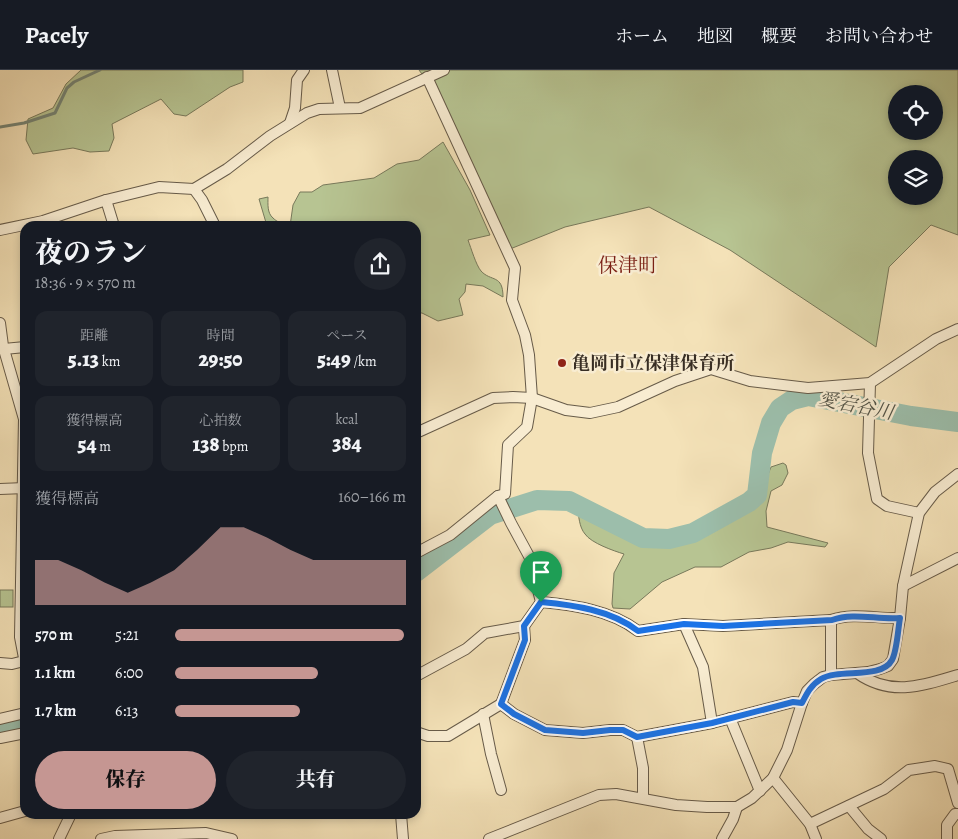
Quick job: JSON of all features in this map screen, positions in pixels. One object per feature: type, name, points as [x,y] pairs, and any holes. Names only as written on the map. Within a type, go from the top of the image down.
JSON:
[{"type":"street","points":[[290,123],[295,108],[297,80],[304,70]]},
{"type":"street","points":[[332,70],[340,108]]},
{"type":"street","points":[[52,221],[106,200],[159,187],[194,189],[227,169],[290,123],[307,113],[319,109],[360,108],[444,70]]},
{"type":"street","points":[[421,550],[450,534],[506,494],[508,445],[527,426],[532,398],[529,355],[525,335],[512,300],[515,268],[427,77]]},
{"type":"street","points":[[194,189],[212,221]]},
{"type":"street","points":[[106,200],[112,221]]},
{"type":"street","points":[[0,230],[20,227]]},
{"type":"street","points":[[0,323],[4,349],[20,405]]},
{"type":"street","points":[[421,431],[493,398],[532,398],[566,410],[590,413],[618,407],[675,381],[711,369],[750,381],[808,388],[870,383],[936,339],[958,329]]},
{"type":"street","points":[[4,349],[20,347]]},
{"type":"street","points":[[870,383],[868,453],[876,499],[887,506],[919,513]]},
{"type":"street","points":[[722,839],[738,807],[760,791],[773,778],[787,750],[807,691],[823,678],[832,675],[868,672],[888,666],[893,659],[903,586],[919,513],[935,492],[958,474]]},
{"type":"street","points":[[0,489],[20,488]]},
{"type":"street","points":[[421,734],[428,736],[448,736],[501,704],[525,640],[524,626],[541,602],[530,558],[510,523],[500,499]]},
{"type":"street","points":[[903,586],[958,558]]},
{"type":"street","points":[[541,602],[567,604],[593,610],[620,620],[638,631],[684,624],[723,626],[832,620],[842,616],[857,615],[883,619],[900,618]]},
{"type":"street","points":[[832,620],[832,675]]},
{"type":"street","points":[[684,624],[703,666],[712,723]]},
{"type":"street","points":[[421,673],[466,649],[485,633],[524,626]]},
{"type":"street","points":[[0,664],[20,663]]},
{"type":"street","points":[[857,673],[866,680],[905,688],[920,686],[958,675]]},
{"type":"street","points":[[501,704],[514,714],[545,730],[583,733],[623,730],[637,737],[712,723],[793,702],[802,703]]},
{"type":"street","points":[[0,719],[20,714]]},
{"type":"street","points":[[483,714],[490,754],[501,790]]},
{"type":"street","points":[[730,718],[760,791]]},
{"type":"street","points":[[0,738],[20,734]]},
{"type":"street","points":[[637,737],[643,768],[643,798]]},
{"type":"street","points":[[810,824],[884,788],[910,770],[935,766],[948,769],[958,803]]},
{"type":"street","points":[[773,778],[810,824],[816,839]]},
{"type":"street","points":[[489,839],[598,795],[616,794],[676,805],[738,807]]},
{"type":"street","points":[[849,806],[868,829],[881,839]]},
{"type":"street","points":[[0,818],[20,812]]},
{"type":"street","points":[[947,839],[947,825],[958,814]]},
{"type":"street","points":[[59,839],[69,819]]},
{"type":"street","points":[[401,819],[403,839]]},
{"type":"street","points":[[101,839],[122,836],[206,833],[232,839]]},
{"type":"green space","points":[[81,70],[243,70],[243,82],[230,87],[186,116],[174,114],[161,99],[112,124],[114,138],[109,151],[90,152],[73,148],[33,154],[26,140],[28,119],[53,108],[66,84]]},
{"type":"green space","points":[[419,70],[958,70],[958,235],[931,225],[889,267],[876,347],[730,250],[649,207],[565,227],[510,249],[444,104]]},
{"type":"green space","points":[[443,142],[470,190],[490,235],[468,240],[477,265],[481,271],[499,282],[503,297],[483,286],[466,284],[465,292],[459,299],[463,315],[438,321],[421,313],[421,221],[291,221],[293,205],[300,192],[312,192],[323,185],[374,178],[397,164],[419,160]]},
{"type":"green space","points":[[268,197],[270,214],[277,221],[266,221],[259,199]]},
{"type":"green space","points":[[783,463],[786,465],[788,473],[782,485],[771,491],[766,511],[767,527],[828,543],[825,547],[788,542],[771,548],[749,552],[721,567],[695,567],[662,582],[630,609],[613,608],[614,573],[624,554],[597,543],[585,534],[580,525],[577,507],[581,502],[587,501],[602,515],[625,522],[630,528],[650,534],[653,545],[657,547],[732,517],[760,495],[771,467]]},
{"type":"green space","points":[[0,590],[13,590],[13,607],[0,607]]},
{"type":"waterway","points":[[0,127],[24,123],[55,113],[67,88],[74,82],[100,70]]},
{"type":"waterway","name":"愛宕谷川","points":[[421,568],[490,515],[537,500],[569,501],[643,538],[669,539],[693,533],[749,502],[757,495],[762,453],[771,423],[780,408],[792,400],[808,396],[911,416],[958,422]]},
{"type":"waterway","name":"愛宕谷川","points":[[0,729],[20,724]]},
{"type":"place","name":"亀岡市立保津保育所","points":[[562,363]]},
{"type":"district","name":"保津町","points":[[628,265]]},
{"type":"route","points":[[541,602],[567,604],[593,610],[631,625],[638,631],[684,624],[723,626],[832,620],[842,616],[857,615],[883,619],[900,618],[893,659],[888,666],[868,672],[832,675],[823,678],[807,691],[802,703],[793,702],[712,723],[637,737],[623,730],[583,733],[545,730],[514,714],[501,704],[525,640],[524,626],[541,602]]}]
